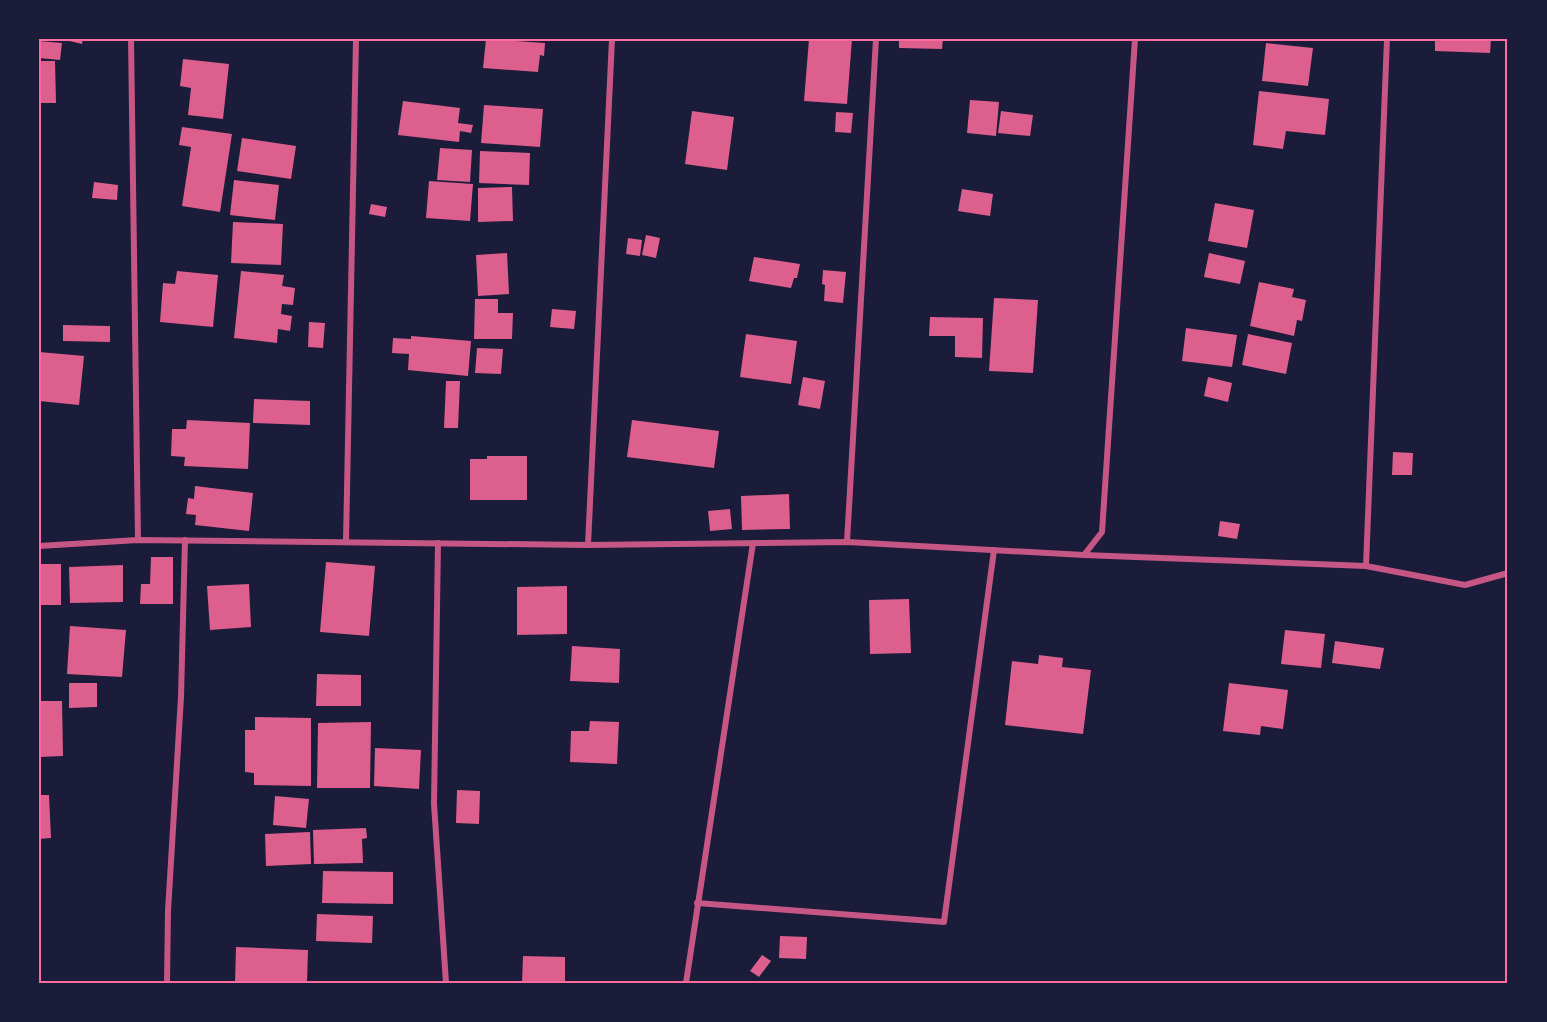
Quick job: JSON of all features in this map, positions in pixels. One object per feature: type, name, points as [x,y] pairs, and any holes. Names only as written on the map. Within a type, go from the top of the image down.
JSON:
[{"type":"street","points":[[131,39],[138,540]]},
{"type":"street","points":[[346,542],[356,39]]},
{"type":"street","points":[[588,545],[612,39]]},
{"type":"street","points":[[847,542],[876,39]]},
{"type":"street","points":[[1084,555],[1102,532],[1135,39]]},
{"type":"street","points":[[1366,566],[1387,39]]},
{"type":"street","points":[[39,546],[138,540],[588,545],[847,542],[1084,555],[1366,566],[1465,585],[1508,573]]},
{"type":"street","points":[[168,983],[168,911],[181,697],[185,540]]},
{"type":"street","points":[[438,543],[435,804],[446,983]]},
{"type":"street","points":[[686,983],[753,543]]},
{"type":"street","points":[[697,903],[944,922],[994,550]]},
{"type":"building","points":[[61,39],[83,39],[82,44]]},
{"type":"building","points":[[486,39],[545,43],[544,56],[540,55],[538,72],[483,68]]},
{"type":"building","points":[[809,39],[852,39],[847,104],[804,101]]},
{"type":"building","points":[[899,39],[943,39],[942,49],[899,48]]},
{"type":"building","points":[[1435,39],[1491,39],[1490,53],[1435,51]]},
{"type":"building","points":[[39,41],[62,43],[60,60],[39,58]]},
{"type":"building","points":[[1266,43],[1313,48],[1308,86],[1262,81]]},
{"type":"building","points":[[183,59],[229,64],[223,119],[188,115],[191,88],[180,86]]},
{"type":"building","points":[[39,61],[55,61],[56,103],[39,103]]},
{"type":"building","points":[[1259,91],[1329,99],[1325,135],[1286,131],[1283,149],[1253,145]]},
{"type":"building","points":[[970,100],[999,102],[996,136],[967,133]]},
{"type":"building","points":[[403,101],[460,108],[458,123],[473,125],[471,133],[460,131],[459,142],[398,135]]},
{"type":"building","points":[[484,105],[543,109],[540,147],[481,143]]},
{"type":"building","points":[[692,111],[734,117],[727,170],[685,164]]},
{"type":"building","points":[[1001,111],[1033,115],[1030,136],[998,133]]},
{"type":"building","points":[[836,112],[853,113],[851,133],[835,132]]},
{"type":"building","points":[[182,127],[232,134],[220,212],[182,206],[191,147],[179,145]]},
{"type":"building","points":[[242,138],[296,146],[291,179],[237,171]]},
{"type":"building","points":[[440,148],[472,150],[470,182],[437,180]]},
{"type":"building","points":[[480,151],[530,153],[529,185],[479,183]]},
{"type":"building","points":[[234,180],[279,185],[275,220],[230,215]]},
{"type":"building","points":[[429,181],[473,184],[470,221],[426,218]]},
{"type":"building","points":[[94,182],[118,185],[117,200],[92,198]]},
{"type":"building","points":[[512,187],[513,221],[478,222],[478,188]]},
{"type":"building","points":[[962,189],[993,194],[990,216],[958,211]]},
{"type":"building","points":[[1215,203],[1254,210],[1247,248],[1208,241]]},
{"type":"building","points":[[371,204],[387,207],[385,217],[369,214]]},
{"type":"building","points":[[233,222],[283,224],[281,265],[231,263]]},
{"type":"building","points":[[646,235],[660,238],[656,258],[642,255]]},
{"type":"building","points":[[628,238],[642,240],[640,256],[626,254]]},
{"type":"building","points":[[507,253],[509,294],[478,296],[476,255]]},
{"type":"building","points":[[1209,253],[1245,261],[1240,284],[1204,277]]},
{"type":"building","points":[[754,257],[800,264],[797,278],[794,278],[791,288],[749,281]]},
{"type":"building","points":[[823,270],[846,272],[843,303],[824,301]]},
{"type":"building","points":[[177,271],[218,275],[213,327],[160,322],[163,283],[175,284]]},
{"type":"building","points":[[241,271],[284,275],[282,286],[295,288],[293,305],[282,304],[281,314],[292,316],[290,331],[278,329],[277,343],[234,338]]},
{"type":"building","points":[[1259,282],[1294,289],[1292,297],[1306,300],[1302,321],[1297,320],[1294,336],[1250,326]]},
{"type":"building","points":[[994,298],[1038,300],[1033,373],[989,371]]},
{"type":"building","points":[[475,299],[498,299],[498,313],[513,313],[512,339],[474,339]]},
{"type":"building","points":[[552,309],[576,311],[574,329],[550,327]]},
{"type":"building","points":[[930,317],[983,318],[982,358],[955,357],[955,336],[929,336]]},
{"type":"building","points":[[309,322],[325,323],[323,348],[308,347]]},
{"type":"building","points":[[63,325],[110,326],[110,342],[63,341]]},
{"type":"building","points":[[1186,328],[1237,335],[1232,367],[1182,361]]},
{"type":"building","points":[[746,334],[797,341],[791,384],[740,377]]},
{"type":"building","points":[[1248,334],[1292,343],[1286,374],[1242,365]]},
{"type":"building","points":[[411,336],[471,341],[468,376],[408,370],[409,354],[392,353],[393,338],[411,339]]},
{"type":"building","points":[[477,348],[503,349],[501,374],[475,373]]},
{"type":"building","points":[[39,352],[84,356],[79,405],[39,401]]},
{"type":"building","points":[[803,377],[825,381],[820,409],[798,405]]},
{"type":"building","points":[[1208,377],[1232,383],[1228,402],[1204,396]]},
{"type":"building","points":[[446,381],[460,381],[458,428],[444,428]]},
{"type":"building","points":[[254,399],[310,401],[310,425],[253,423]]},
{"type":"building","points":[[187,420],[250,423],[248,469],[184,466],[185,457],[171,456],[172,429],[186,429]]},
{"type":"building","points":[[632,420],[719,431],[714,468],[627,457]]},
{"type":"building","points":[[1393,452],[1413,453],[1412,475],[1392,475]]},
{"type":"building","points":[[487,456],[527,456],[527,500],[470,500],[470,459],[487,459]]},
{"type":"building","points":[[195,486],[253,493],[249,531],[195,525],[196,515],[186,514],[188,498],[194,499]]},
{"type":"building","points":[[789,494],[790,529],[742,530],[741,496]]},
{"type":"building","points":[[730,509],[732,529],[710,531],[708,511]]},
{"type":"building","points":[[1220,521],[1240,524],[1237,539],[1218,536]]},
{"type":"building","points":[[151,557],[173,557],[173,604],[140,604],[141,584],[150,584]]},
{"type":"building","points":[[326,562],[375,566],[369,636],[320,632]]},
{"type":"building","points":[[39,564],[61,564],[61,605],[39,605]]},
{"type":"building","points":[[123,565],[123,602],[70,603],[69,567]]},
{"type":"building","points":[[249,584],[251,627],[210,630],[207,586]]},
{"type":"building","points":[[567,586],[567,634],[517,635],[517,587]]},
{"type":"building","points":[[909,599],[911,653],[870,654],[869,600]]},
{"type":"building","points":[[70,626],[126,630],[122,677],[67,674]]},
{"type":"building","points":[[1285,630],[1325,634],[1321,668],[1281,664]]},
{"type":"building","points":[[1335,641],[1384,648],[1380,669],[1332,663]]},
{"type":"building","points":[[572,646],[620,649],[619,683],[570,681]]},
{"type":"building","points":[[1039,655],[1063,658],[1062,667],[1091,670],[1083,734],[1005,725],[1012,661],[1038,664]]},
{"type":"building","points":[[317,674],[361,675],[361,706],[316,706]]},
{"type":"building","points":[[69,683],[97,683],[97,707],[69,708]]},
{"type":"building","points":[[1229,683],[1288,690],[1283,729],[1261,726],[1260,735],[1223,731]]},
{"type":"building","points":[[39,701],[62,701],[63,756],[39,757]]},
{"type":"building","points":[[255,717],[311,718],[311,786],[254,785],[254,773],[245,772],[245,730],[255,730]]},
{"type":"building","points":[[590,721],[619,722],[617,764],[570,762],[571,731],[589,731]]},
{"type":"building","points":[[371,722],[370,788],[317,788],[318,723]]},
{"type":"building","points":[[375,748],[421,750],[419,789],[374,786]]},
{"type":"building","points":[[457,790],[480,791],[479,824],[456,823]]},
{"type":"building","points":[[39,795],[49,795],[51,838],[39,839]]},
{"type":"building","points":[[275,796],[309,799],[306,828],[273,825]]},
{"type":"building","points":[[366,828],[367,838],[362,839],[363,863],[314,864],[313,830]]},
{"type":"building","points":[[310,832],[311,864],[266,866],[265,834]]},
{"type":"building","points":[[323,871],[393,872],[393,904],[322,903]]},
{"type":"building","points":[[317,914],[373,916],[372,943],[316,941]]},
{"type":"building","points":[[780,936],[807,937],[806,959],[779,958]]},
{"type":"building","points":[[236,947],[308,950],[307,983],[235,983]]},
{"type":"building","points":[[762,955],[771,961],[759,977],[750,971]]},
{"type":"building","points":[[523,956],[565,957],[565,983],[522,983]]}]
